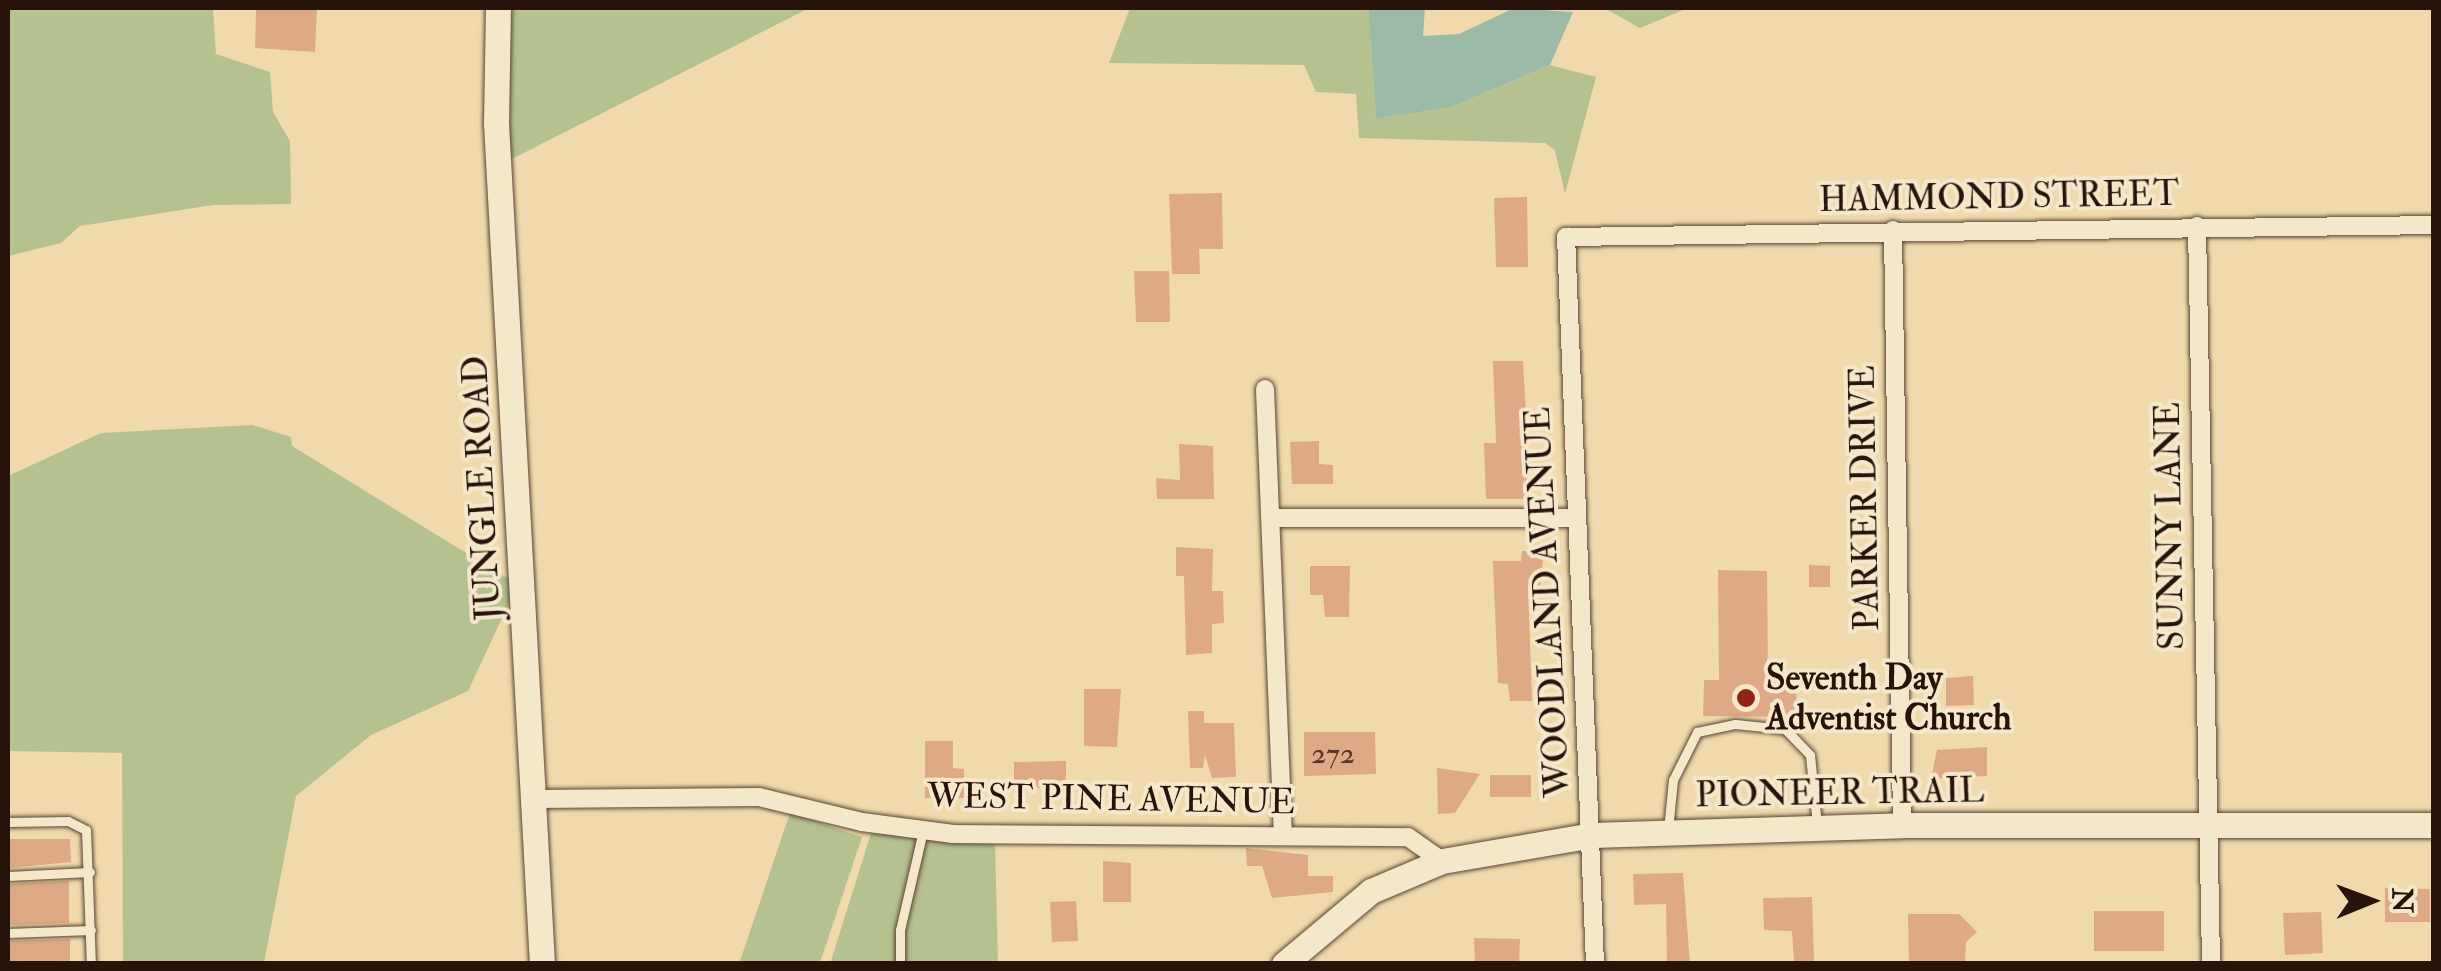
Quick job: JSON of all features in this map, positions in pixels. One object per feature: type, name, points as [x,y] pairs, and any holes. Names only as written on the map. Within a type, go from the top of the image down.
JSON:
[{"type":"street","name":"JUNGLE ROAD","points":[[498,8],[496,123],[542,964]]},
{"type":"street","name":"HAMMOND STREET","points":[[1566,237],[2434,225]]},
{"type":"street","name":"SUNNY LANE","points":[[2198,226],[2210,964]]},
{"type":"street","name":"PARKER DRIVE","points":[[1893,230],[1902,825]]},
{"type":"street","name":"WOODLAND AVENUE","points":[[1566,237],[1574,518],[1592,835],[1595,964]]},
{"type":"street","points":[[1266,389],[1283,833]]},
{"type":"street","points":[[1272,518],[1574,518]]},
{"type":"street","name":"WEST PINE AVENUE","points":[[534,798],[759,797],[923,830],[1408,837],[1442,861]]},
{"type":"street","name":"PIONEER TRAIL","points":[[1284,964],[1372,891],[1442,861],[1490,847],[1592,835],[1902,825],[2434,825]]},
{"type":"lane","points":[[1668,832],[1672,780],[1696,732],[1735,724],[1785,729],[1810,755],[1818,828]]},
{"type":"lane","points":[[8,822],[74,822],[86,830],[91,964]]},
{"type":"lane","points":[[900,964],[900,930],[923,830]]},
{"type":"lane","points":[[8,876],[90,872]]},
{"type":"lane","points":[[8,934],[91,930]]},
{"type":"green space","points":[[8,8],[213,8],[216,54],[270,72],[273,112],[290,141],[291,204],[213,205],[80,226],[61,243],[8,256]]},
{"type":"green space","points":[[510,8],[809,8],[510,160]]},
{"type":"green space","points":[[1130,8],[1368,8],[1376,119],[1452,107],[1550,65],[1596,77],[1565,194],[1555,150],[1545,143],[1359,138],[1356,94],[1316,92],[1304,65],[1109,63]]},
{"type":"green space","points":[[1604,8],[1688,8],[1640,28]]},
{"type":"green space","points":[[252,425],[291,437],[292,446],[510,580],[511,599],[468,691],[371,735],[296,796],[264,963],[123,963],[122,753],[8,751],[8,476],[101,433]]},
{"type":"green space","points":[[790,813],[862,837],[820,963],[739,964]]},
{"type":"green space","points":[[871,833],[995,844],[998,963],[830,964]]},
{"type":"shaded area","points":[[1368,8],[1425,8],[1423,36],[1459,34],[1514,8],[1573,12],[1550,65],[1452,107],[1376,119]]},
{"type":"building","points":[[256,8],[317,8],[315,52],[255,48]]},
{"type":"building","points":[[1222,193],[1223,249],[1199,249],[1200,274],[1172,274],[1169,194]]},
{"type":"building","points":[[1527,197],[1528,267],[1496,267],[1494,198]]},
{"type":"building","points":[[1134,271],[1169,271],[1170,322],[1136,322]]},
{"type":"building","points":[[1493,361],[1523,361],[1531,499],[1486,499],[1484,443],[1496,443]]},
{"type":"building","points":[[1319,441],[1319,464],[1333,465],[1333,484],[1292,484],[1290,442]]},
{"type":"building","points":[[1179,444],[1213,446],[1214,499],[1157,499],[1156,478],[1180,480]]},
{"type":"building","points":[[1176,547],[1213,549],[1212,591],[1223,591],[1224,623],[1212,624],[1212,653],[1186,655],[1184,576],[1176,576]]},
{"type":"building","points":[[1522,551],[1544,551],[1540,587],[1528,587],[1532,701],[1510,701],[1508,684],[1498,683],[1493,561],[1521,561]]},
{"type":"building","points":[[1809,565],[1830,566],[1830,587],[1809,587]]},
{"type":"building","points":[[1310,566],[1350,566],[1349,617],[1325,617],[1323,595],[1310,595]]},
{"type":"building","points":[[1718,570],[1767,571],[1768,679],[1797,679],[1796,717],[1703,716],[1704,680],[1719,680]]},
{"type":"building","points":[[1973,676],[1974,705],[1946,706],[1946,678]]},
{"type":"building","points":[[1084,689],[1121,689],[1117,747],[1084,746]]},
{"type":"building","points":[[1188,711],[1204,711],[1204,723],[1234,723],[1236,777],[1212,778],[1205,755],[1203,768],[1190,768]]},
{"type":"building","points":[[1304,732],[1375,732],[1376,774],[1304,776]]},
{"type":"building","points":[[925,741],[953,741],[953,768],[964,769],[964,798],[925,798]]},
{"type":"building","points":[[1987,747],[1987,776],[1931,779],[1937,750]]},
{"type":"building","points":[[1066,761],[1066,787],[1014,788],[1014,762]]},
{"type":"building","points":[[1437,768],[1480,774],[1455,813],[1438,814]]},
{"type":"building","points":[[1490,775],[1531,775],[1531,797],[1490,797]]},
{"type":"building","points":[[8,839],[70,839],[71,862],[8,868]]},
{"type":"building","points":[[1246,848],[1308,855],[1308,876],[1333,876],[1333,892],[1272,898],[1262,866],[1247,866]]},
{"type":"building","points":[[1103,861],[1131,863],[1131,902],[1103,902]]},
{"type":"building","points":[[1683,873],[1690,964],[1667,964],[1666,904],[1634,905],[1633,874]]},
{"type":"building","points":[[69,881],[69,923],[8,925],[8,884]]},
{"type":"building","points":[[2385,888],[2430,889],[2430,922],[2385,922]]},
{"type":"building","points":[[1812,897],[1814,961],[1794,962],[1792,931],[1764,930],[1763,898]]},
{"type":"building","points":[[1076,901],[1078,941],[1052,942],[1050,902]]},
{"type":"building","points":[[2094,911],[2164,911],[2164,951],[2094,951]]},
{"type":"building","points":[[2321,912],[2323,953],[2285,955],[2283,913]]},
{"type":"building","points":[[1908,914],[1959,914],[1977,932],[1966,942],[1965,964],[1909,964]]},
{"type":"building","points":[[1474,938],[1520,939],[1519,964],[1475,964]]},
{"type":"building","points":[[70,939],[70,964],[8,964],[8,941]]},
{"type":"place","name":"Seventh Day Adventist Church","points":[[1746,698]]}]
